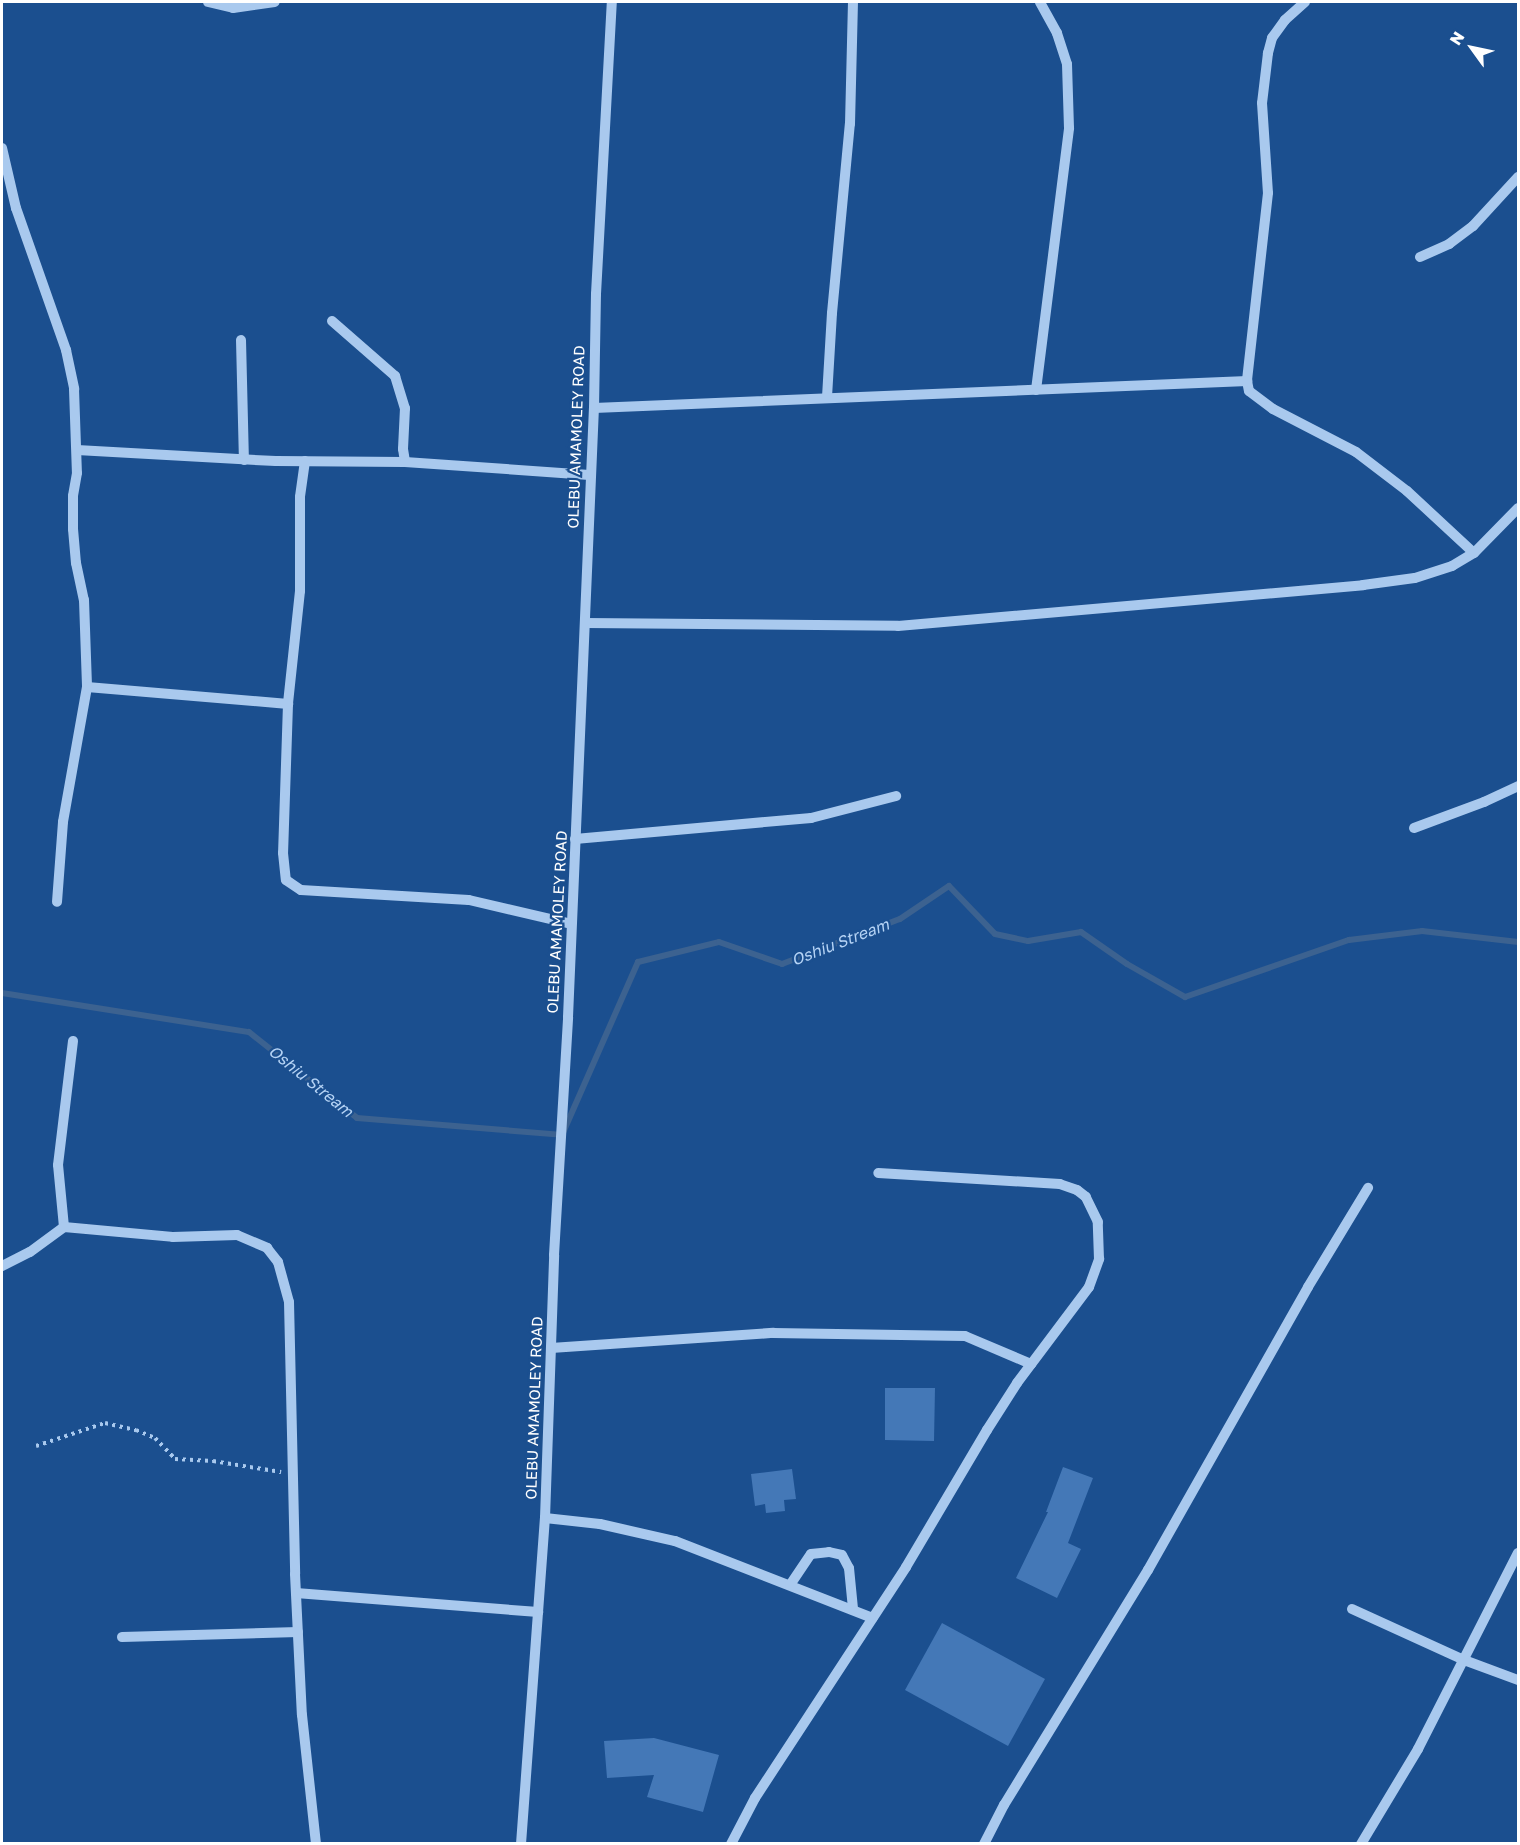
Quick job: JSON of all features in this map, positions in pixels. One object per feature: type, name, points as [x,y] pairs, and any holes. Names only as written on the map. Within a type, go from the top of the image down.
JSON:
[{"type":"street","points":[[208,2],[233,8],[275,2]]},
{"type":"street","name":"OLEBU AMAMOLEY ROAD","points":[[521,1844],[545,1518],[594,408],[596,294],[612,2]]},
{"type":"street","points":[[827,398],[831,313],[850,124],[853,2]]},
{"type":"street","points":[[1036,390],[1070,128],[1067,64],[1057,33],[1040,2]]},
{"type":"street","points":[[1305,2],[1285,20],[1272,38],[1268,53],[1262,103],[1268,193],[1247,381],[1249,391],[1252,396],[1356,452],[1407,492],[1474,553]]},
{"type":"street","points":[[2,148],[16,208],[66,350],[74,388],[77,450],[73,529],[76,563],[84,600],[87,687],[63,822],[57,902]]},
{"type":"street","points":[[1420,257],[1449,244],[1473,226],[1518,177]]},
{"type":"street","points":[[332,321],[395,376],[405,408],[403,449],[405,462]]},
{"type":"street","points":[[241,340],[243,460]]},
{"type":"street","points":[[594,408],[1247,381]]},
{"type":"street","points":[[77,450],[243,460],[405,462],[590,475]]},
{"type":"street","points":[[305,461],[300,497],[300,591],[288,704],[282,853],[286,880],[301,890],[469,900],[571,924]]},
{"type":"street","points":[[585,623],[910,625],[1363,585],[1415,578],[1452,566],[1474,553],[1518,508]]},
{"type":"street","points":[[87,687],[288,704]]},
{"type":"street","points":[[1414,828],[1484,802],[1518,786]]},
{"type":"street","points":[[575,839],[811,818],[896,796]]},
{"type":"street","points":[[64,1227],[57,1165],[73,1041]]},
{"type":"street","points":[[731,1844],[755,1798],[873,1618],[987,1430],[1031,1364],[1089,1287],[1099,1259],[1098,1222],[1086,1197],[1077,1190],[1060,1184],[878,1173]]},
{"type":"street","points":[[984,1844],[1010,1795],[1148,1570],[1308,1287],[1368,1188]]},
{"type":"street","points":[[2,1266],[30,1252],[64,1227],[174,1238],[237,1235],[267,1248],[278,1262],[289,1302],[296,1593],[302,1715],[316,1844]]},
{"type":"street","points":[[551,1348],[773,1333],[964,1336],[1031,1364]]},
{"type":"street","points":[[545,1518],[600,1524],[675,1541],[873,1618]]},
{"type":"street","points":[[790,1585],[810,1554],[829,1552],[842,1555],[849,1568],[853,1609]]},
{"type":"street","points":[[1361,1844],[1418,1749],[1518,1553]]},
{"type":"street","points":[[296,1593],[538,1612]]},
{"type":"street","points":[[1352,1609],[1464,1660],[1518,1680]]},
{"type":"street","points":[[122,1637],[298,1632]]},
{"type":"path","points":[[36,1446],[105,1422],[136,1430],[155,1438],[175,1459],[213,1461],[293,1474]]},
{"type":"building","points":[[885,1388],[935,1388],[934,1441],[885,1440]]},
{"type":"building","points":[[1063,1467],[1093,1478],[1068,1543],[1081,1549],[1057,1598],[1016,1578],[1048,1512],[1046,1512]]},
{"type":"building","points":[[792,1469],[796,1499],[784,1500],[785,1511],[766,1513],[765,1504],[755,1506],[751,1474]]},
{"type":"building","points":[[942,1623],[1045,1679],[1008,1746],[905,1690]]},
{"type":"building","points":[[654,1738],[719,1755],[703,1812],[647,1797],[654,1775],[607,1778],[604,1741]]},
{"type":"waterway","name":"Oshiu Stream","points":[[2,993],[249,1032],[357,1118],[562,1135],[638,962],[719,942],[782,964],[900,919],[949,886],[995,934],[1028,941],[1081,932],[1127,964],[1185,997],[1349,940],[1422,931],[1518,942]]}]
